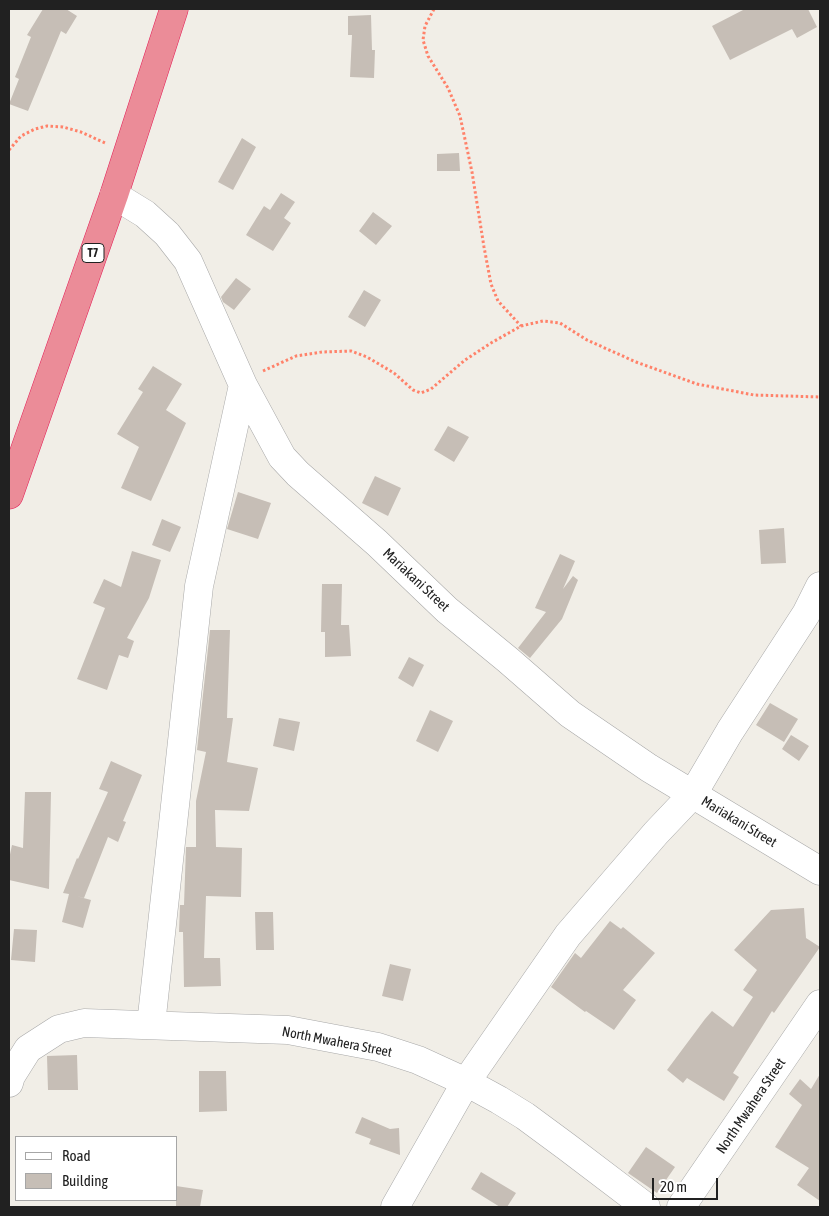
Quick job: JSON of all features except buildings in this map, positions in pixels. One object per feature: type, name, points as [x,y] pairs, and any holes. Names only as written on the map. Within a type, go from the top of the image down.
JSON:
[{"type":"highway","name":"T7","points":[[9,495],[114,195],[174,9]]},
{"type":"street","name":"Mariakani Street","points":[[114,195],[145,214],[167,234],[188,261],[243,385],[282,457],[311,487],[377,543],[447,610],[570,714],[649,768],[820,871]]},
{"type":"street","points":[[151,1025],[199,586],[243,385]]},
{"type":"street","points":[[395,1207],[466,1082],[568,935],[656,833],[693,794],[730,732],[806,614],[820,586]]},
{"type":"street","name":"North Mwahera Street","points":[[681,1207],[820,1004]]},
{"type":"street","name":"North Mwahera Street","points":[[9,1083],[11,1076],[28,1049],[59,1029],[84,1023],[288,1030],[378,1047],[418,1060],[466,1082],[525,1116],[646,1207]]},
{"type":"path","points":[[434,9],[425,26],[422,40],[428,56],[448,88],[460,116],[467,144],[491,284],[498,301],[520,326]]},
{"type":"path","points":[[9,150],[21,136],[34,128],[47,126],[63,127],[81,132],[126,154]]},
{"type":"path","points":[[243,385],[271,367],[296,356],[322,352],[351,351],[367,357],[394,373],[413,390],[421,393],[431,389],[465,360],[491,343],[520,326],[543,321],[560,323],[586,340],[697,384],[754,395],[820,396]]}]
